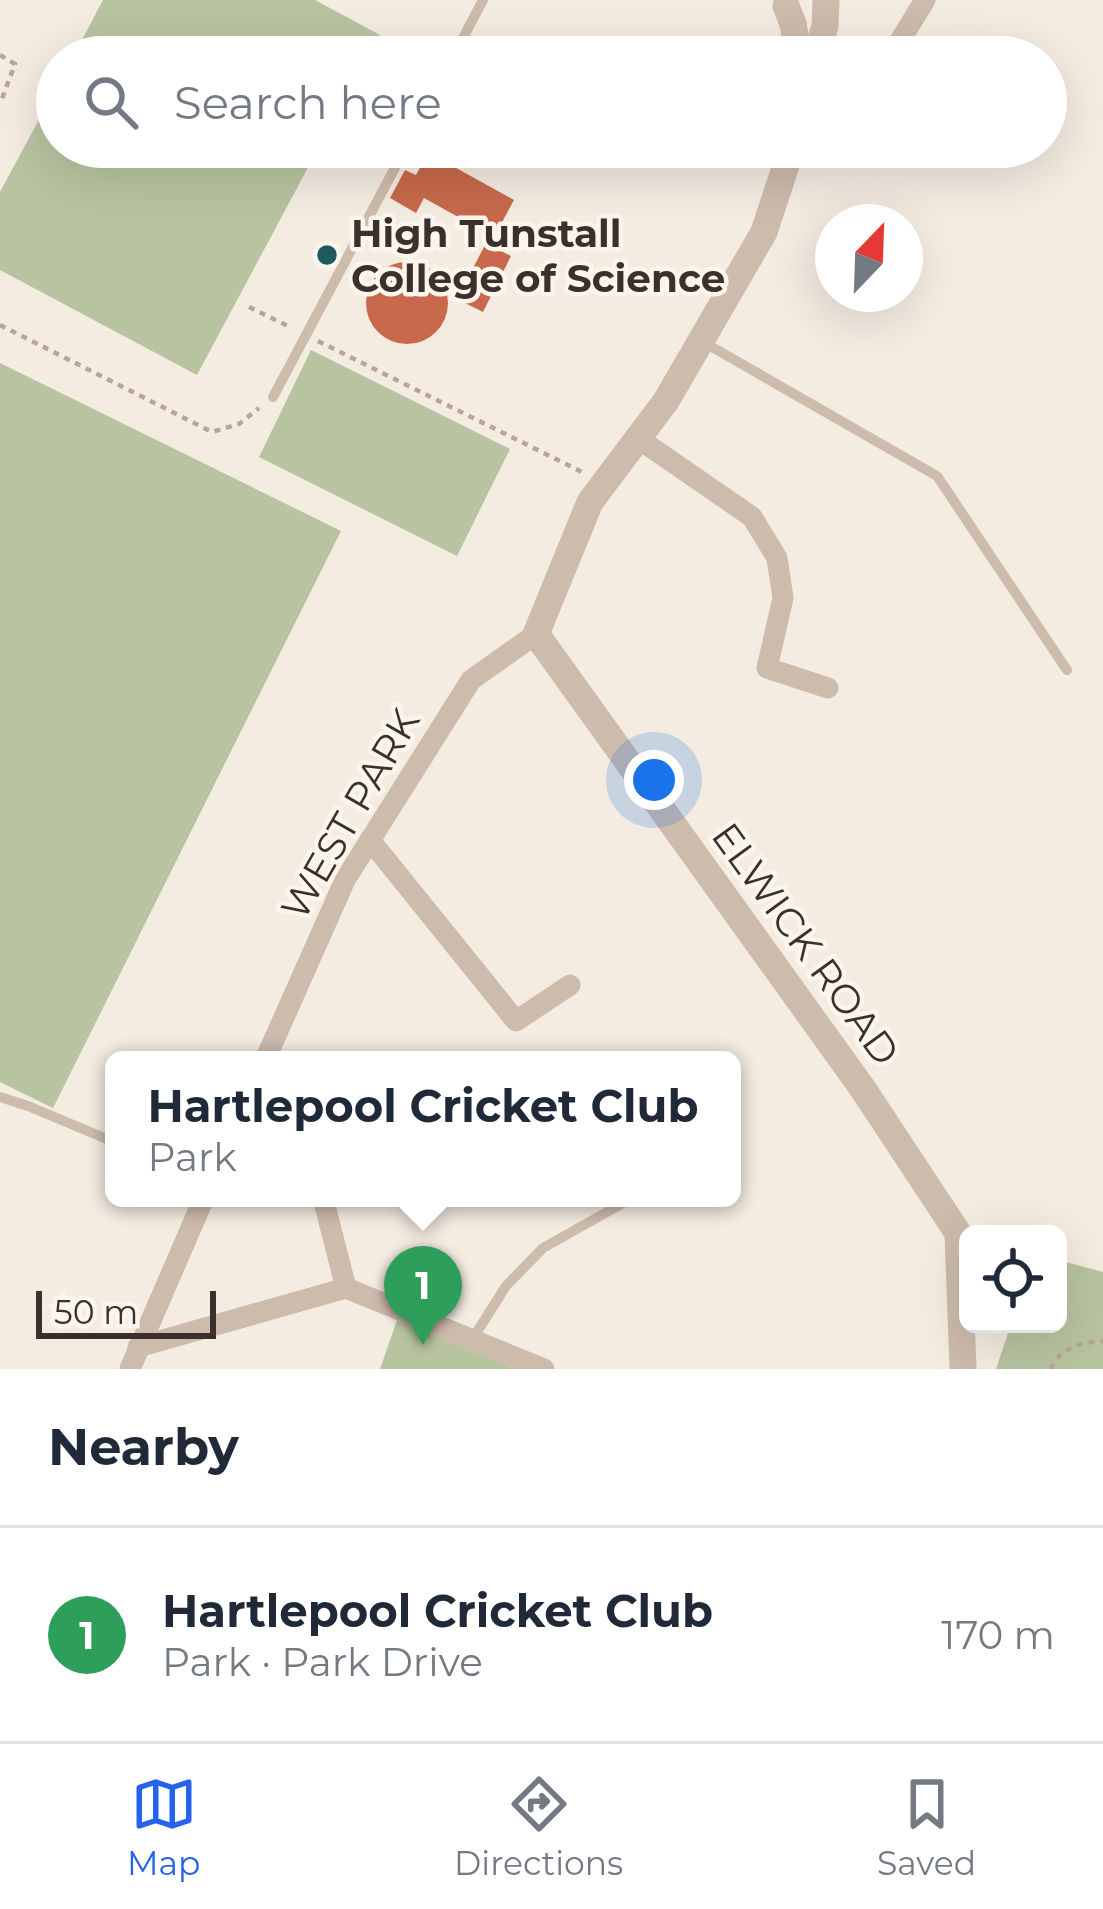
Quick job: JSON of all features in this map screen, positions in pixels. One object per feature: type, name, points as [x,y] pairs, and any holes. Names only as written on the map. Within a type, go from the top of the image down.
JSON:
[{"type":"street","points":[[782,3],[803,9],[824,0],[822,36]]},
{"type":"street","points":[[903,36],[926,0]]},
{"type":"street","points":[[782,3],[795,36]]},
{"type":"street","points":[[536,634],[590,502],[666,401],[764,232],[785,168]]},
{"type":"street","points":[[639,440],[752,517],[777,558],[783,598],[767,668],[828,688]]},
{"type":"street","name":"WEST PARK","points":[[269,1051],[345,880],[471,680],[536,634]]},
{"type":"street","name":"ELWICK ROAD","points":[[536,634],[863,1090],[958,1233],[963,1369]]},
{"type":"street","points":[[370,841],[516,1021],[570,985]]},
{"type":"street","points":[[278,1029],[284,1051]]},
{"type":"street","points":[[134,1358],[200,1207]]},
{"type":"street","points":[[325,1207],[346,1288]]},
{"type":"street","points":[[134,1358],[346,1288],[544,1369]]},
{"type":"lane","points":[[464,36],[483,0]]},
{"type":"lane","points":[[273,397],[395,168]]},
{"type":"lane","points":[[701,341],[937,476],[1066,670]]},
{"type":"lane","points":[[0,1097],[105,1138]]},
{"type":"lane","points":[[472,1340],[506,1286],[543,1248],[616,1207]]},
{"type":"path","points":[[0,56],[15,64],[0,104]]},
{"type":"path","points":[[249,307],[587,475]]},
{"type":"path","points":[[0,325],[212,432],[239,424],[273,397]]},
{"type":"path","points":[[1051,1369],[1055,1358],[1083,1342],[1103,1341]]},
{"type":"green space","points":[[103,0],[315,0],[380,35],[379,36],[84,36]]},
{"type":"green space","points":[[36,125],[36,168],[308,168],[197,375],[0,270],[0,192]]},
{"type":"green space","points":[[311,350],[510,449],[457,556],[259,457]]},
{"type":"green space","points":[[0,363],[341,531],[53,1108],[0,1082]]},
{"type":"green space","points":[[1067,1262],[1103,1272],[1103,1369],[996,1369],[1008,1333],[1067,1333]]},
{"type":"green space","points":[[397,1320],[516,1369],[380,1369]]},
{"type":"building","points":[[420,168],[456,168],[514,200],[494,237],[424,198],[416,213],[390,198],[405,170],[416,175]]},
{"type":"building","points":[[486,243],[511,256],[483,312],[457,299]]},
{"type":"building","points":[[407,262],[436,274],[448,303],[436,332],[407,344],[378,332],[366,303],[378,274]]},
{"type":"place","name":"High Tunstall College of Science","points":[[327,255]]},
{"type":"place","name":"Hartlepool Cricket Club","points":[[423,1345]]}]
